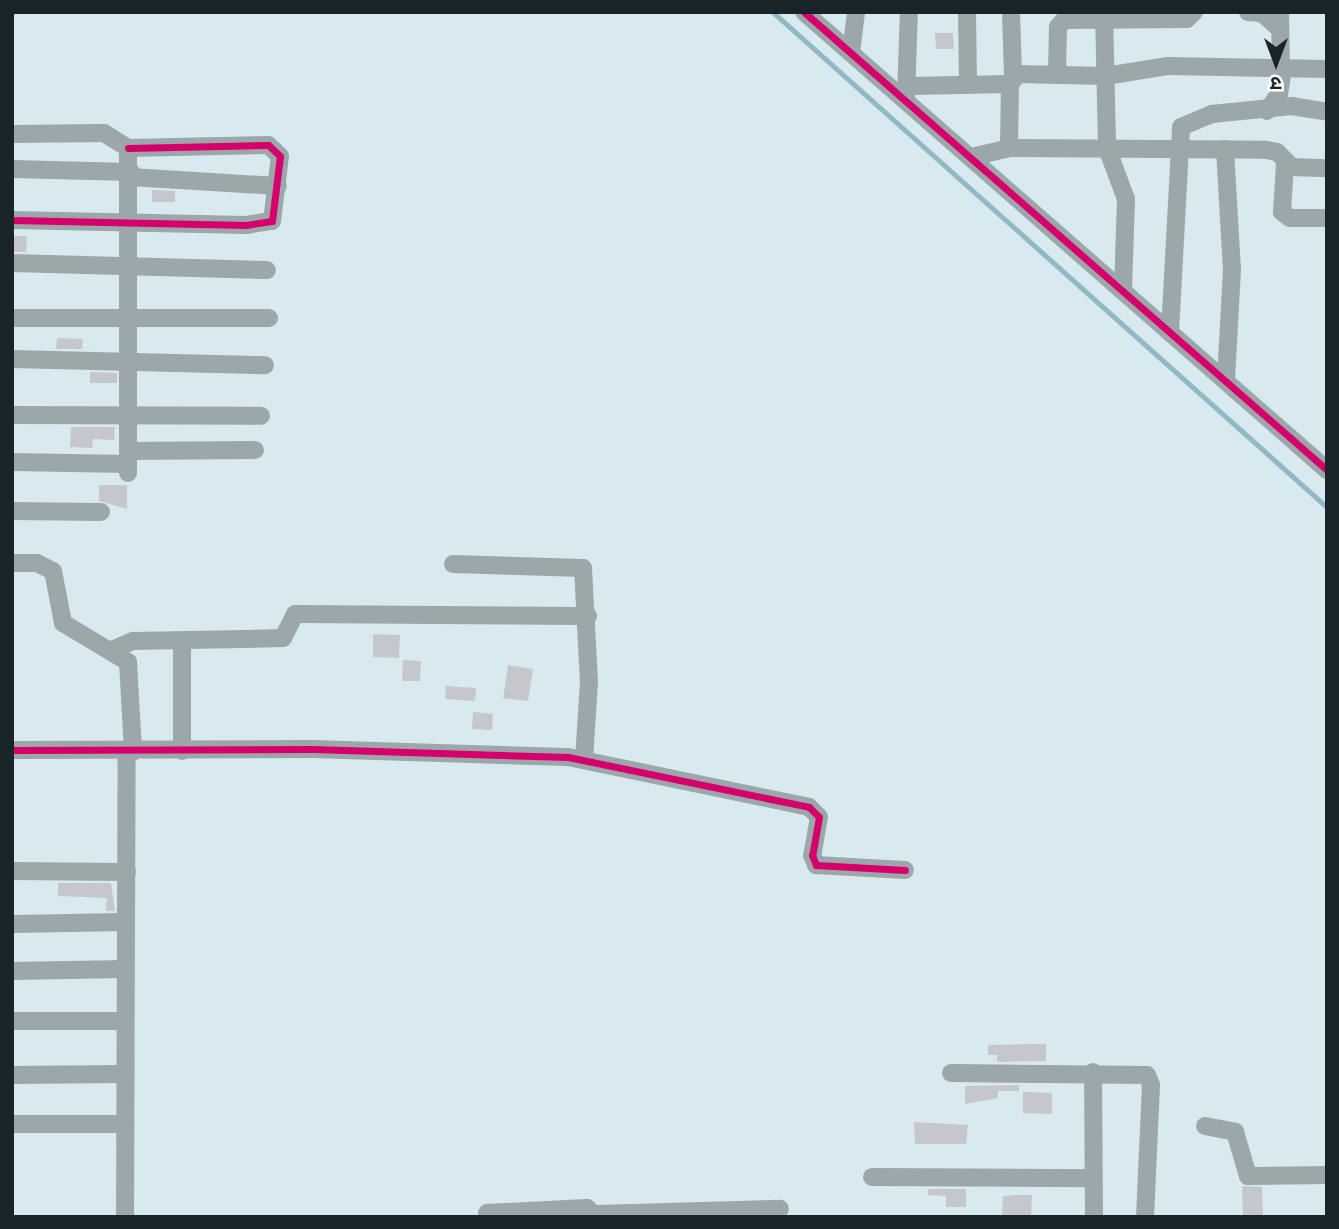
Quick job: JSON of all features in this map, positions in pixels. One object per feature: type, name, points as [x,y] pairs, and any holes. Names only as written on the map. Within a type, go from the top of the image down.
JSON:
[{"type":"street","points":[[804,12],[851,53],[907,93],[971,157],[1327,470]]},
{"type":"street","points":[[851,53],[856,12]]},
{"type":"street","points":[[907,93],[909,12]]},
{"type":"street","points":[[967,12],[968,85]]},
{"type":"street","points":[[1009,148],[1011,12]]},
{"type":"street","points":[[1057,74],[1060,22],[1104,15],[1187,19],[1195,12]]},
{"type":"street","points":[[1248,12],[1262,13],[1280,21],[1282,69],[1279,94],[1267,111]]},
{"type":"street","points":[[1104,15],[1107,148],[1125,188],[1123,291]]},
{"type":"street","points":[[907,93],[1057,74],[1106,76],[1168,66],[1327,69]]},
{"type":"street","points":[[1170,332],[1176,149],[1187,120],[1291,106],[1327,112]]},
{"type":"street","points":[[12,134],[104,133],[128,148],[268,145],[280,156],[276,212],[268,223],[12,220]]},
{"type":"street","points":[[128,148],[128,463]]},
{"type":"street","points":[[971,157],[1009,148],[1274,150],[1285,164],[1282,212],[1290,218],[1327,218]]},
{"type":"street","points":[[1225,149],[1232,269],[1226,381]]},
{"type":"street","points":[[1285,164],[1327,168]]},
{"type":"street","points":[[12,169],[278,186]]},
{"type":"street","points":[[12,263],[267,270]]},
{"type":"street","points":[[12,318],[269,318]]},
{"type":"street","points":[[12,359],[128,364],[265,365]]},
{"type":"street","points":[[12,415],[261,416]]},
{"type":"street","points":[[12,463],[128,463],[255,450]]},
{"type":"street","points":[[12,511],[101,512]]},
{"type":"street","points":[[12,563],[49,568],[63,623],[114,649],[131,669],[124,1021],[125,1217]]},
{"type":"street","points":[[453,564],[579,566],[586,576],[584,759]]},
{"type":"street","points":[[114,649],[134,641],[283,638],[295,614],[587,616]]},
{"type":"street","points":[[182,640],[182,751]]},
{"type":"street","points":[[12,750],[508,752],[584,759],[809,807],[819,817],[812,855],[816,865],[905,870]]},
{"type":"street","points":[[12,871],[127,872]]},
{"type":"street","points":[[12,924],[126,922]]},
{"type":"street","points":[[12,971],[125,969]]},
{"type":"street","points":[[12,1021],[124,1021]]},
{"type":"street","points":[[1093,1072],[1094,1217]]},
{"type":"street","points":[[951,1073],[1141,1073],[1150,1079],[1145,1217]]},
{"type":"street","points":[[12,1075],[124,1074]]},
{"type":"street","points":[[12,1124],[125,1124]]},
{"type":"street","points":[[1205,1126],[1235,1132],[1248,1176],[1327,1175]]},
{"type":"street","points":[[872,1177],[1093,1178]]},
{"type":"street","points":[[487,1213],[578,1208],[596,1215],[780,1209]]},
{"type":"building","points":[[935,33],[953,33],[954,49],[936,49]]},
{"type":"building","points":[[152,190],[175,191],[175,202],[152,202]]},
{"type":"building","points":[[12,236],[27,236],[26,252],[12,252]]},
{"type":"building","points":[[57,338],[83,339],[82,349],[56,349]]},
{"type":"building","points":[[90,372],[117,373],[117,383],[90,383]]},
{"type":"building","points":[[71,427],[115,427],[114,440],[93,439],[92,448],[70,447]]},
{"type":"building","points":[[99,485],[127,485],[127,509],[99,501]]},
{"type":"building","points":[[373,634],[400,635],[399,658],[373,657]]},
{"type":"building","points":[[403,660],[421,661],[420,681],[402,681]]},
{"type":"building","points":[[508,665],[533,669],[528,701],[503,698]]},
{"type":"building","points":[[446,686],[476,688],[475,701],[445,699]]},
{"type":"building","points":[[473,712],[493,714],[492,730],[472,729]]},
{"type":"building","points":[[58,883],[111,883],[115,911],[106,911],[107,898],[58,896]]},
{"type":"building","points":[[1046,1044],[1046,1061],[997,1062],[997,1055],[988,1055],[988,1045]]},
{"type":"building","points":[[1019,1085],[1019,1091],[998,1091],[998,1098],[965,1104],[965,1086]]},
{"type":"building","points":[[1023,1092],[1052,1093],[1052,1114],[1023,1113]]},
{"type":"building","points":[[914,1122],[968,1125],[966,1144],[915,1144]]},
{"type":"building","points":[[1242,1186],[1262,1187],[1263,1217],[1243,1217]]},
{"type":"building","points":[[928,1189],[966,1189],[966,1207],[946,1207],[946,1196],[928,1195]]},
{"type":"building","points":[[1032,1195],[1031,1217],[1002,1217],[1003,1196]]},
{"type":"waterway","points":[[773,12],[1327,507]]},
{"type":"cycle path","points":[[804,12],[1327,470]]},
{"type":"cycle path","points":[[12,220],[246,225],[272,221],[280,156],[268,145],[128,148]]},
{"type":"cycle path","points":[[12,750],[312,749],[568,757],[809,807],[819,817],[812,855],[816,865],[905,870]]}]
